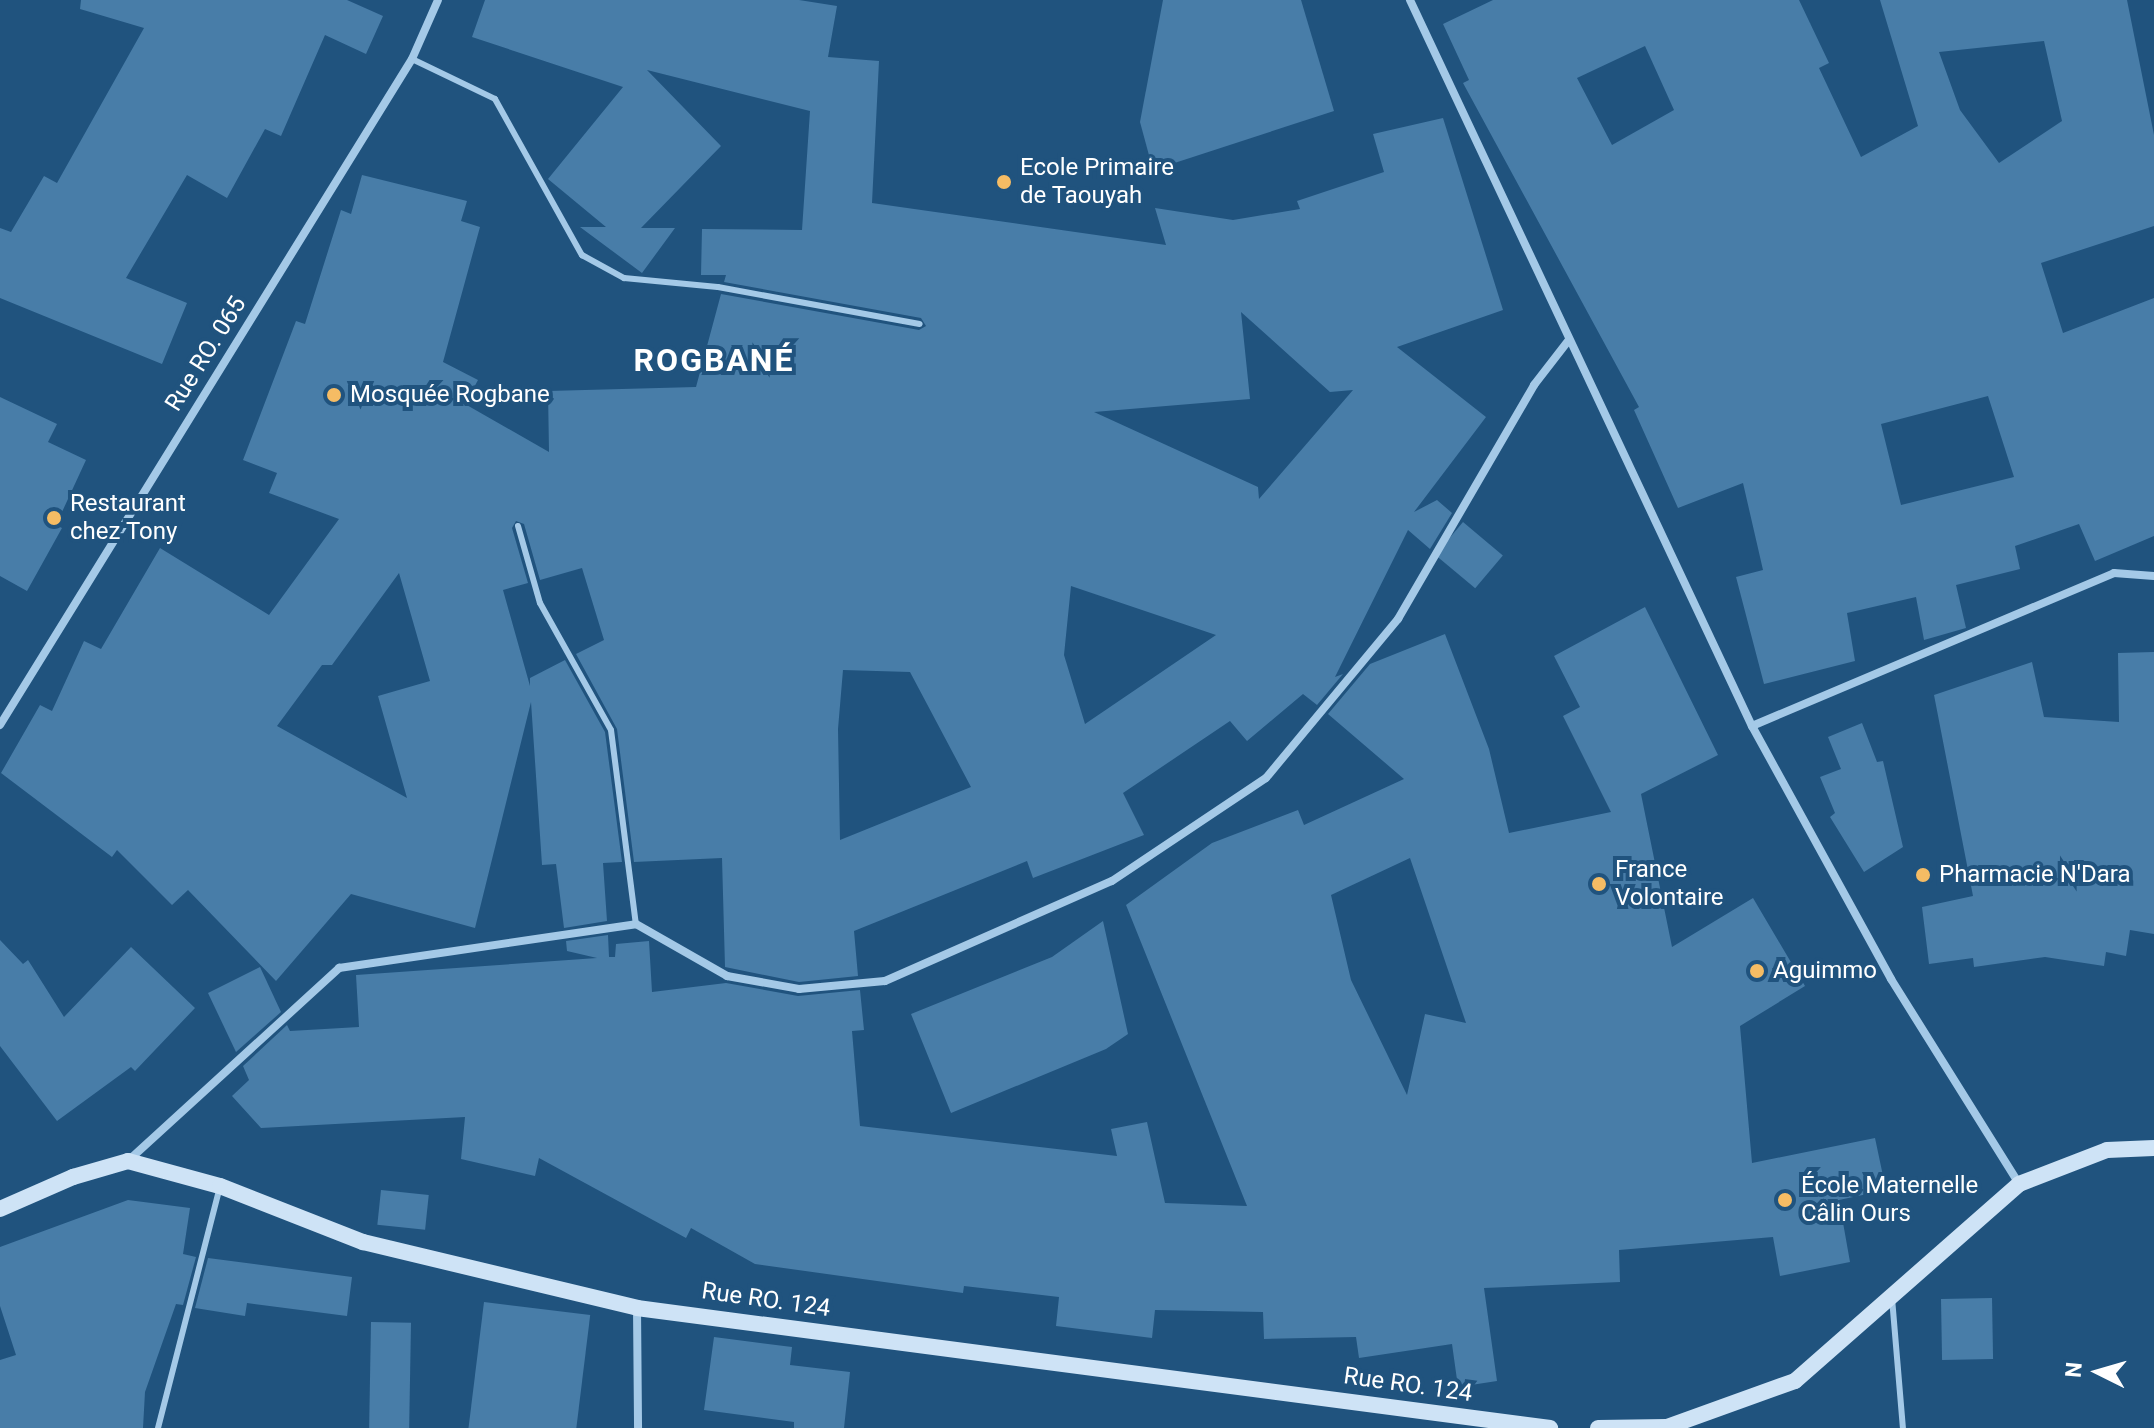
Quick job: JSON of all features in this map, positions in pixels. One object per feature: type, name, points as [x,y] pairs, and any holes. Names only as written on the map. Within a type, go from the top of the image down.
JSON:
[{"type":"street","name":"Rue RO. 065","points":[[0,725],[412,59],[438,0]]},
{"type":"street","points":[[1410,0],[1752,726],[1891,979],[2019,1184]]},
{"type":"street","points":[[0,1209],[73,1177],[128,1161],[339,968],[636,924],[727,976],[814,988],[885,981],[1112,881],[1266,778],[1398,619],[1534,385],[1568,341]]},
{"type":"street","points":[[1752,726],[2114,573],[2154,576]]},
{"type":"street","points":[[1598,1428],[1667,1427],[1795,1381],[2019,1184],[2107,1150],[2154,1148]]},
{"type":"street","name":"Rue RO. 124","points":[[128,1161],[220,1186],[363,1242],[637,1308],[1550,1428]]},
{"type":"street","points":[[637,1308],[638,1428]]},
{"type":"lane","points":[[412,59],[495,99],[582,255],[624,278],[718,287],[920,324]]},
{"type":"lane","points":[[518,526],[540,603],[611,730],[636,924]]},
{"type":"lane","points":[[158,1428],[220,1186]]},
{"type":"lane","points":[[1892,1298],[1903,1428]]},
{"type":"building","points":[[81,0],[347,0],[383,16],[366,54],[325,35],[281,136],[265,129],[227,198],[187,175],[126,278],[187,303],[162,364],[0,298],[0,228],[11,232],[44,176],[57,183],[144,28],[80,9]]},
{"type":"building","points":[[485,0],[799,0],[837,6],[828,57],[879,61],[872,203],[1166,245],[1155,208],[1233,220],[1300,209],[1297,201],[1384,172],[1373,134],[1443,118],[1503,310],[1397,347],[1486,417],[1414,512],[1437,500],[1452,513],[1430,549],[1408,530],[1335,677],[1343,674],[1317,705],[1303,694],[1247,741],[1230,721],[1123,793],[1144,835],[1033,878],[1027,861],[854,931],[858,976],[799,982],[725,967],[722,858],[634,862],[617,729],[576,654],[604,640],[582,568],[540,580],[524,524],[516,521],[512,528],[528,583],[503,590],[530,686],[530,678],[565,660],[605,732],[622,862],[603,863],[607,921],[564,928],[556,864],[542,865],[531,702],[475,928],[351,894],[276,981],[188,890],[172,905],[117,850],[112,857],[1,773],[40,705],[52,711],[84,641],[101,649],[160,548],[269,615],[339,519],[269,493],[277,473],[243,460],[296,321],[305,324],[341,210],[351,214],[362,175],[467,201],[461,221],[480,227],[443,362],[478,380],[465,404],[549,452],[548,391],[696,387],[721,294],[919,330],[926,326],[921,318],[724,282],[726,275],[701,275],[702,229],[802,230],[810,111],[647,70],[721,146],[641,228],[675,228],[642,273],[580,227],[606,227],[548,179],[623,87],[472,37]],"holes":[[[1241,312],[1330,392],[1353,390],[1259,499],[1258,487],[1094,412],[1250,399]],[[399,573],[430,681],[378,696],[407,798],[277,726],[322,665],[332,665]],[[1071,586],[1216,635],[1085,724],[1064,655]],[[843,670],[910,672],[971,787],[840,840],[838,729]]]},
{"type":"building","points":[[1163,0],[1301,0],[1334,111],[1153,170],[1140,122]]},
{"type":"building","points":[[1493,0],[1799,0],[1829,63],[1819,68],[1861,157],[1918,126],[1880,0],[2127,0],[2154,135],[2154,226],[2041,263],[2063,333],[2154,298],[2154,536],[2095,561],[2079,524],[2015,546],[2020,569],[1956,585],[1966,628],[1924,640],[1916,597],[1847,613],[1855,661],[1764,684],[1736,577],[1763,570],[1743,483],[1678,508],[1634,410],[1639,407],[1463,83],[1469,80],[1443,24]],"holes":[[[2044,41],[2062,121],[1999,163],[1960,110],[1939,52]],[[1645,46],[1674,110],[1612,145],[1577,78]],[[1988,396],[2014,477],[1901,505],[1881,424]]]},
{"type":"building","points":[[0,397],[57,424],[48,442],[86,460],[56,525],[62,528],[27,591],[0,576]]},
{"type":"building","points":[[1463,522],[1503,555],[1475,588],[1435,555]]},
{"type":"building","points":[[1645,607],[1718,755],[1641,794],[1672,947],[1753,898],[1805,986],[1740,1026],[1752,1163],[1875,1138],[1886,1190],[1839,1200],[1850,1262],[1780,1276],[1773,1237],[1619,1250],[1620,1282],[1484,1288],[1497,1381],[1458,1387],[1452,1344],[1359,1358],[1356,1337],[1264,1339],[1263,1312],[1155,1310],[1152,1338],[1056,1326],[1059,1297],[964,1286],[963,1293],[755,1264],[691,1228],[686,1238],[539,1158],[535,1176],[461,1159],[465,1117],[261,1128],[232,1096],[249,1080],[243,1066],[287,1025],[290,1031],[359,1027],[356,975],[597,958],[567,951],[566,941],[608,935],[609,957],[615,957],[616,944],[649,941],[652,992],[726,983],[798,996],[860,990],[864,1030],[852,1031],[860,1126],[1117,1156],[1111,1129],[1147,1122],[1165,1203],[1247,1206],[1126,905],[1212,843],[1298,810],[1304,825],[1404,779],[1328,714],[1370,664],[1445,634],[1489,749],[1509,833],[1611,812],[1563,716],[1580,707],[1554,656]],"holes":[[[1410,858],[1466,1023],[1425,1014],[1407,1095],[1351,980],[1331,895]]]},
{"type":"building","points":[[2154,652],[2154,934],[2130,930],[2126,956],[2106,952],[2104,966],[2045,957],[1974,967],[1973,958],[1929,964],[1922,907],[1973,896],[1934,695],[2032,662],[2044,717],[2119,722],[2118,653]]},
{"type":"building","points":[[1862,723],[1877,762],[1883,761],[1903,847],[1864,872],[1830,817],[1835,813],[1820,777],[1841,769],[1828,737]]},
{"type":"building","points":[[1103,921],[1128,1034],[1106,1049],[951,1113],[911,1014],[1052,957]]},
{"type":"building","points":[[0,940],[23,964],[28,960],[64,1017],[131,947],[195,1008],[135,1071],[131,1067],[57,1121],[0,1046]]},
{"type":"building","points":[[260,967],[281,1012],[236,1052],[208,993]]},
{"type":"building","points":[[381,1190],[429,1195],[425,1230],[377,1225]]},
{"type":"building","points":[[128,1200],[190,1208],[183,1254],[196,1257],[183,1305],[176,1304],[145,1392],[143,1428],[0,1428],[0,1360],[16,1355],[0,1306],[0,1247]]},
{"type":"building","points":[[208,1258],[352,1277],[347,1316],[247,1303],[245,1316],[195,1308]]},
{"type":"building","points":[[1992,1298],[1993,1359],[1942,1360],[1941,1299]]},
{"type":"building","points":[[484,1302],[590,1315],[576,1428],[469,1428]]},
{"type":"building","points":[[371,1322],[411,1323],[409,1428],[369,1428]]},
{"type":"building","points":[[714,1337],[792,1347],[790,1365],[850,1372],[844,1428],[794,1428],[794,1422],[704,1410]]},
{"type":"place","name":"Ecole Primaire de Taouyah","points":[[1004,182]]},
{"type":"place","name":"Mosquée Rogbane","points":[[334,395]]},
{"type":"place","name":"Restaurant chez Tony","points":[[54,518]]},
{"type":"place","name":"Pharmacie N'Dara","points":[[1923,875]]},
{"type":"place","name":"France Volontaire","points":[[1599,884]]},
{"type":"place","name":"Aguimmo","points":[[1757,971]]},
{"type":"place","name":"École Maternelle Câlin Ours","points":[[1785,1200]]},
{"type":"district","name":"ROGBANÉ","points":[[714,360]]}]
